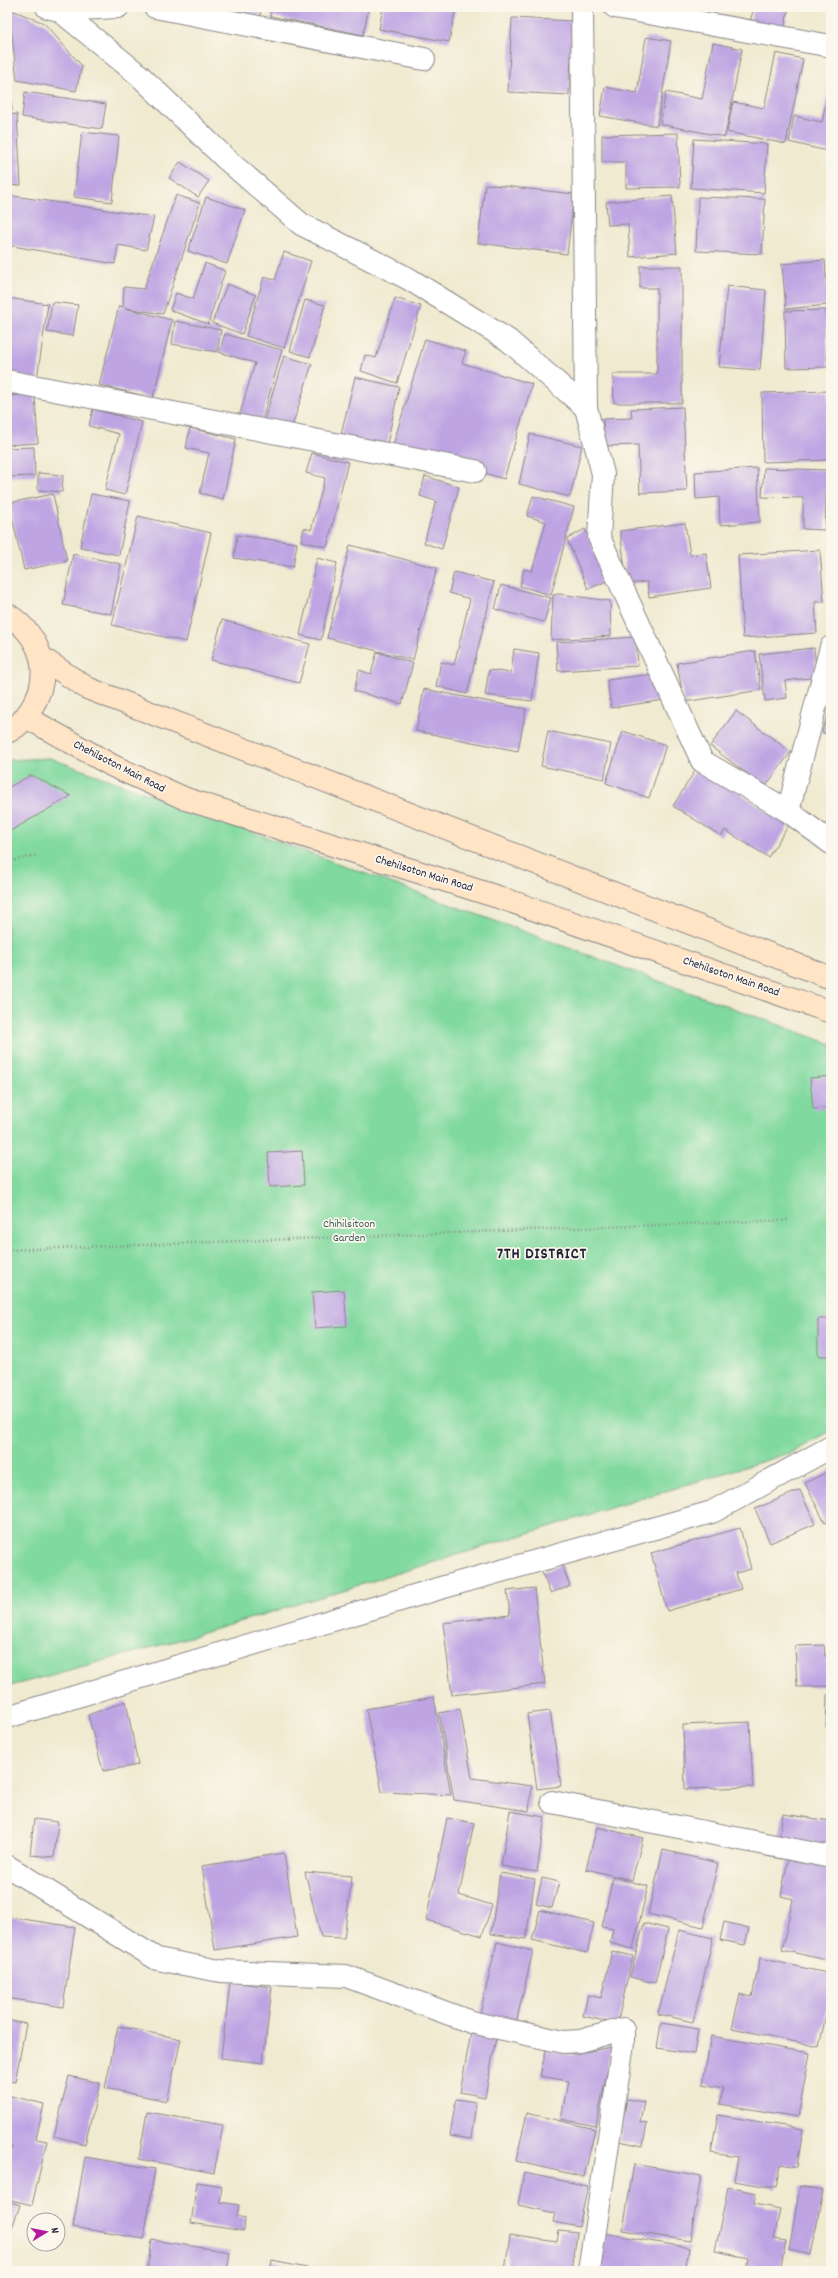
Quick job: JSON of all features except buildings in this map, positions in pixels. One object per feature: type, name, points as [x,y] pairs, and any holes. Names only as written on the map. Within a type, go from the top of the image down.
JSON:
[{"type":"main road","points":[[7,614],[20,623],[34,639],[42,658],[43,680],[37,700],[26,717],[7,732]]},
{"type":"main road","points":[[42,658],[87,688],[831,978]]},
{"type":"main road","name":"Chehilsoton Main Road","points":[[26,717],[113,766],[186,799],[501,898],[831,1012]]},
{"type":"street","points":[[55,8],[118,7]]},
{"type":"street","points":[[155,7],[424,59]]},
{"type":"street","points":[[582,7],[586,408],[603,474],[599,537],[702,761],[788,811],[831,842]]},
{"type":"street","points":[[615,7],[831,46]]},
{"type":"street","points":[[55,8],[140,75],[226,159],[301,224],[409,279],[508,340],[586,408]]},
{"type":"street","points":[[7,381],[475,471]]},
{"type":"street","points":[[788,811],[831,647]]},
{"type":"street","points":[[7,1717],[444,1586],[712,1512],[831,1447]]},
{"type":"street","points":[[552,1802],[831,1857]]},
{"type":"street","points":[[7,1866],[157,1959],[220,1971],[346,1976],[471,2022],[564,2042],[580,2041],[623,2029],[622,2051],[589,2271]]},
{"type":"path","points":[[7,862],[37,855]]},
{"type":"path","points":[[7,1250],[788,1220]]},
{"type":"green space","name":"Chihilsitoon Garden","points":[[50,758],[831,1044],[831,1431],[790,1453],[190,1637],[7,1687],[7,760]]},
{"type":"district","name":"7TH DISTRICT","points":[[542,1254]]}]
